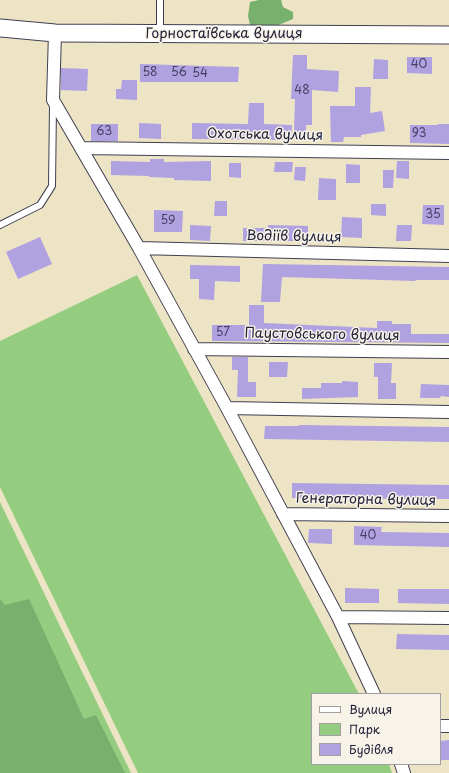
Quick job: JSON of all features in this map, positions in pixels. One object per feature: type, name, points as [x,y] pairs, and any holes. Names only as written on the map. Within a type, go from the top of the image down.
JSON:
[{"type":"main road","name":"Горностаївська вулиця","points":[[0,28],[55,33],[449,35]]},
{"type":"street","points":[[55,33],[53,100],[139,248],[227,408],[338,618],[374,693]]},
{"type":"street","name":"Охотська вулиця","points":[[81,148],[449,153]]},
{"type":"street","name":"Водіїв вулиця","points":[[139,248],[449,256]]},
{"type":"street","name":"Паустовського вулиця","points":[[194,349],[449,352]]},
{"type":"street","points":[[227,408],[449,412]]},
{"type":"street","name":"Генераторна вулиця","points":[[283,514],[449,516]]},
{"type":"street","points":[[338,618],[449,618]]},
{"type":"lane","points":[[160,0],[160,34]]},
{"type":"lane","points":[[0,225],[40,205],[52,186],[53,100]]},
{"type":"green space","points":[[259,0],[281,0],[283,7],[293,12],[293,19],[269,29],[250,25],[248,16],[250,2]]},
{"type":"green space","points":[[137,275],[358,693],[311,693],[311,765],[389,765],[392,773],[138,773],[0,487],[0,341]]},
{"type":"green space","points":[[0,502],[131,773],[0,773]]},
{"type":"green space","points":[[0,599],[5,605],[29,599],[84,719],[96,715],[125,773],[0,773]]},
{"type":"building","points":[[293,55],[307,55],[307,69],[339,71],[338,92],[312,90],[312,125],[306,125],[306,132],[294,132],[295,99],[291,99]]},
{"type":"building","points":[[407,57],[432,57],[432,74],[407,73]]},
{"type":"building","points":[[374,59],[388,60],[388,79],[373,79]]},
{"type":"building","points":[[140,64],[239,67],[238,82],[140,82]]},
{"type":"building","points":[[61,68],[88,69],[87,91],[61,90]]},
{"type":"building","points":[[122,80],[137,80],[137,100],[116,99],[116,89],[121,89]]},
{"type":"building","points":[[355,87],[371,87],[370,113],[382,111],[385,131],[361,135],[361,137],[344,137],[343,142],[331,142],[330,106],[355,106]]},
{"type":"building","points":[[249,103],[264,103],[264,124],[292,125],[291,140],[192,139],[192,123],[248,124]]},
{"type":"building","points":[[139,123],[161,124],[161,139],[139,138]]},
{"type":"building","points":[[91,124],[118,124],[118,141],[91,141]]},
{"type":"building","points":[[449,124],[449,144],[410,143],[410,125]]},
{"type":"building","points":[[150,159],[164,159],[164,162],[211,161],[211,181],[174,180],[174,178],[149,176],[111,175],[111,161],[150,162]]},
{"type":"building","points":[[397,161],[409,161],[409,179],[396,178]]},
{"type":"building","points":[[275,162],[293,162],[292,172],[274,172]]},
{"type":"building","points":[[229,163],[241,163],[241,178],[229,177]]},
{"type":"building","points":[[346,164],[360,165],[360,183],[346,183]]},
{"type":"building","points":[[295,167],[306,167],[305,181],[294,180]]},
{"type":"building","points":[[383,170],[394,170],[393,188],[383,188]]},
{"type":"building","points":[[319,178],[336,179],[336,200],[318,200]]},
{"type":"building","points":[[215,201],[227,201],[227,216],[214,216]]},
{"type":"building","points":[[371,204],[386,204],[386,216],[371,215]]},
{"type":"building","points":[[423,205],[444,205],[444,225],[422,224]]},
{"type":"building","points":[[154,210],[183,211],[182,232],[154,232]]},
{"type":"building","points":[[342,217],[362,218],[362,238],[341,237]]},
{"type":"building","points":[[190,225],[211,226],[210,241],[190,240]]},
{"type":"building","points":[[268,225],[308,226],[308,241],[243,241],[243,228],[268,228]]},
{"type":"building","points":[[397,225],[412,225],[411,241],[396,241]]},
{"type":"building","points":[[40,237],[52,264],[18,279],[6,252]]},
{"type":"building","points":[[263,264],[449,267],[449,280],[415,281],[282,277],[280,302],[261,302]]},
{"type":"building","points":[[190,265],[240,266],[240,282],[215,281],[214,300],[199,299],[199,279],[190,279]]},
{"type":"building","points":[[249,305],[264,305],[264,323],[377,328],[377,321],[392,321],[392,324],[411,324],[411,334],[449,334],[449,343],[212,341],[212,325],[249,325]]},
{"type":"building","points":[[232,357],[248,357],[248,382],[256,382],[256,397],[237,397],[238,370],[232,370]]},
{"type":"building","points":[[269,362],[288,362],[287,377],[269,377]]},
{"type":"building","points":[[374,363],[392,363],[391,383],[396,383],[396,399],[378,399],[378,377],[374,377]]},
{"type":"building","points":[[342,381],[358,382],[358,397],[302,399],[302,388],[321,388],[321,383],[342,383]]},
{"type":"building","points":[[421,384],[449,385],[449,397],[441,396],[440,398],[420,398]]},
{"type":"building","points":[[265,426],[449,427],[449,442],[264,439]]},
{"type":"building","points":[[292,483],[449,485],[449,499],[292,498]]},
{"type":"building","points":[[354,526],[382,527],[381,532],[449,533],[449,547],[354,545]]},
{"type":"building","points":[[309,529],[332,529],[332,544],[308,543]]},
{"type":"building","points":[[345,588],[379,589],[379,603],[345,603]]},
{"type":"building","points":[[398,589],[449,589],[449,604],[398,603]]},
{"type":"building","points":[[397,634],[449,635],[449,650],[396,649]]},
{"type":"building","points":[[449,740],[449,760],[441,760],[441,741]]}]
